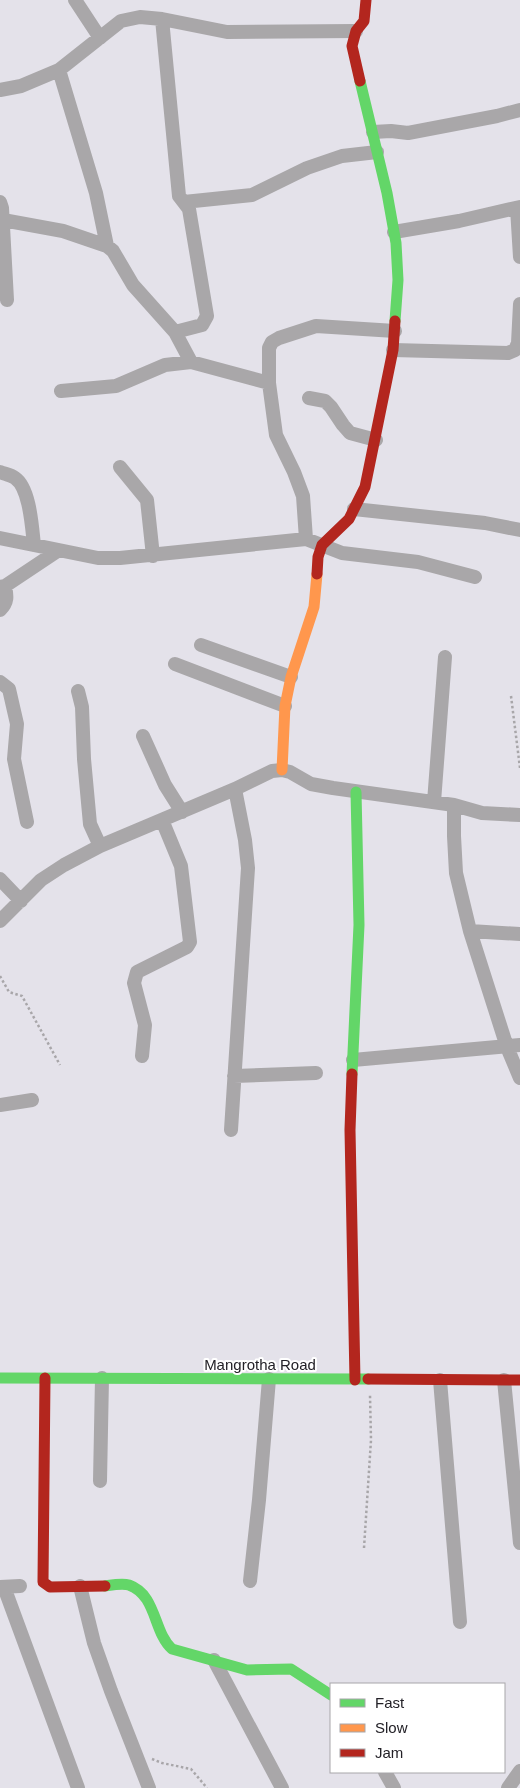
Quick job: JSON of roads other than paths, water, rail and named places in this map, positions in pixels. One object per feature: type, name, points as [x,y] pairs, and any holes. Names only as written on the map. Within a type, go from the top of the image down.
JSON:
[{"type":"street","points":[[75,0],[100,38]]},
{"type":"street","points":[[282,770],[285,706],[291,677],[314,607],[318,557],[322,545],[350,519],[365,487],[393,350],[398,280],[394,232],[378,152],[352,46],[356,31],[364,21],[366,0]]},
{"type":"street","points":[[0,90],[21,86],[59,70],[121,21],[140,17],[162,19],[227,32],[356,31]]},
{"type":"street","points":[[162,19],[179,196],[189,209],[207,316],[202,325],[175,332]]},
{"type":"street","points":[[59,70],[96,193],[107,246]]},
{"type":"street","points":[[373,132],[408,132],[520,110]]},
{"type":"street","points":[[184,202],[252,195],[306,168],[342,156],[378,152]]},
{"type":"street","points":[[0,202],[3,220],[7,300]]},
{"type":"street","points":[[394,232],[459,221],[518,208],[520,257]]},
{"type":"street","points":[[3,220],[62,230],[114,250],[133,285],[175,332],[191,362]]},
{"type":"street","points":[[393,350],[508,353],[515,350],[518,343],[520,304]]},
{"type":"street","points":[[306,539],[303,496],[276,435],[268,383],[268,348],[272,342],[279,338],[316,326],[395,330]]},
{"type":"street","points":[[61,391],[116,386],[165,365],[191,362],[268,383]]},
{"type":"street","points":[[309,398],[325,401],[350,433],[376,440]]},
{"type":"street","points":[[120,467],[147,500],[153,556]]},
{"type":"street","points":[[0,472],[15,478],[22,486],[30,510],[34,545]]},
{"type":"street","points":[[354,509],[485,523],[520,530]]},
{"type":"street","points":[[0,538],[98,558],[153,556],[306,539],[342,553],[418,562],[475,577]]},
{"type":"street","points":[[0,610],[7,598],[2,586],[59,550]]},
{"type":"street","points":[[201,645],[291,677]]},
{"type":"street","points":[[434,802],[445,657]]},
{"type":"street","points":[[175,664],[285,706]]},
{"type":"street","points":[[0,682],[9,689],[17,724],[14,759],[27,822]]},
{"type":"street","points":[[78,691],[82,707],[84,759],[90,824],[100,846]]},
{"type":"street","points":[[144,736],[164,785],[182,812]]},
{"type":"street","points":[[0,922],[42,880],[64,865],[100,846],[272,772],[282,770],[290,772],[311,784],[356,792],[454,805],[482,813],[520,814]]},
{"type":"street","points":[[231,1130],[248,868],[244,831],[235,789]]},
{"type":"street","points":[[355,1380],[350,1130],[359,926],[356,792]]},
{"type":"street","points":[[454,805],[456,873],[470,931],[514,1046],[520,1078]]},
{"type":"street","points":[[142,1056],[144,1025],[134,983],[137,972],[188,947],[190,942],[181,866],[162,820]]},
{"type":"street","points":[[0,879],[21,901]]},
{"type":"street","points":[[470,931],[520,934]]},
{"type":"street","points":[[353,1060],[514,1046]]},
{"type":"street","points":[[234,1076],[316,1073]]},
{"type":"street","points":[[0,1105],[32,1100]]},
{"type":"street","name":"Mangrotha Road","points":[[0,1378],[520,1380]]},
{"type":"street","points":[[45,1378],[42,1574],[44,1582],[50,1587],[128,1585],[142,1594],[154,1612],[165,1643],[172,1648],[248,1670],[291,1669],[330,1694]]},
{"type":"street","points":[[100,1481],[102,1378]]},
{"type":"street","points":[[250,1581],[269,1379]]},
{"type":"street","points":[[440,1380],[460,1622]]},
{"type":"street","points":[[504,1380],[520,1543]]},
{"type":"street","points":[[20,1586],[2,1587],[78,1788]]},
{"type":"street","points":[[80,1586],[94,1642],[149,1788]]},
{"type":"street","points":[[214,1660],[282,1788]]},
{"type":"street","points":[[508,1788],[520,1772]]},
{"type":"street","points":[[386,1773],[394,1788]]}]
